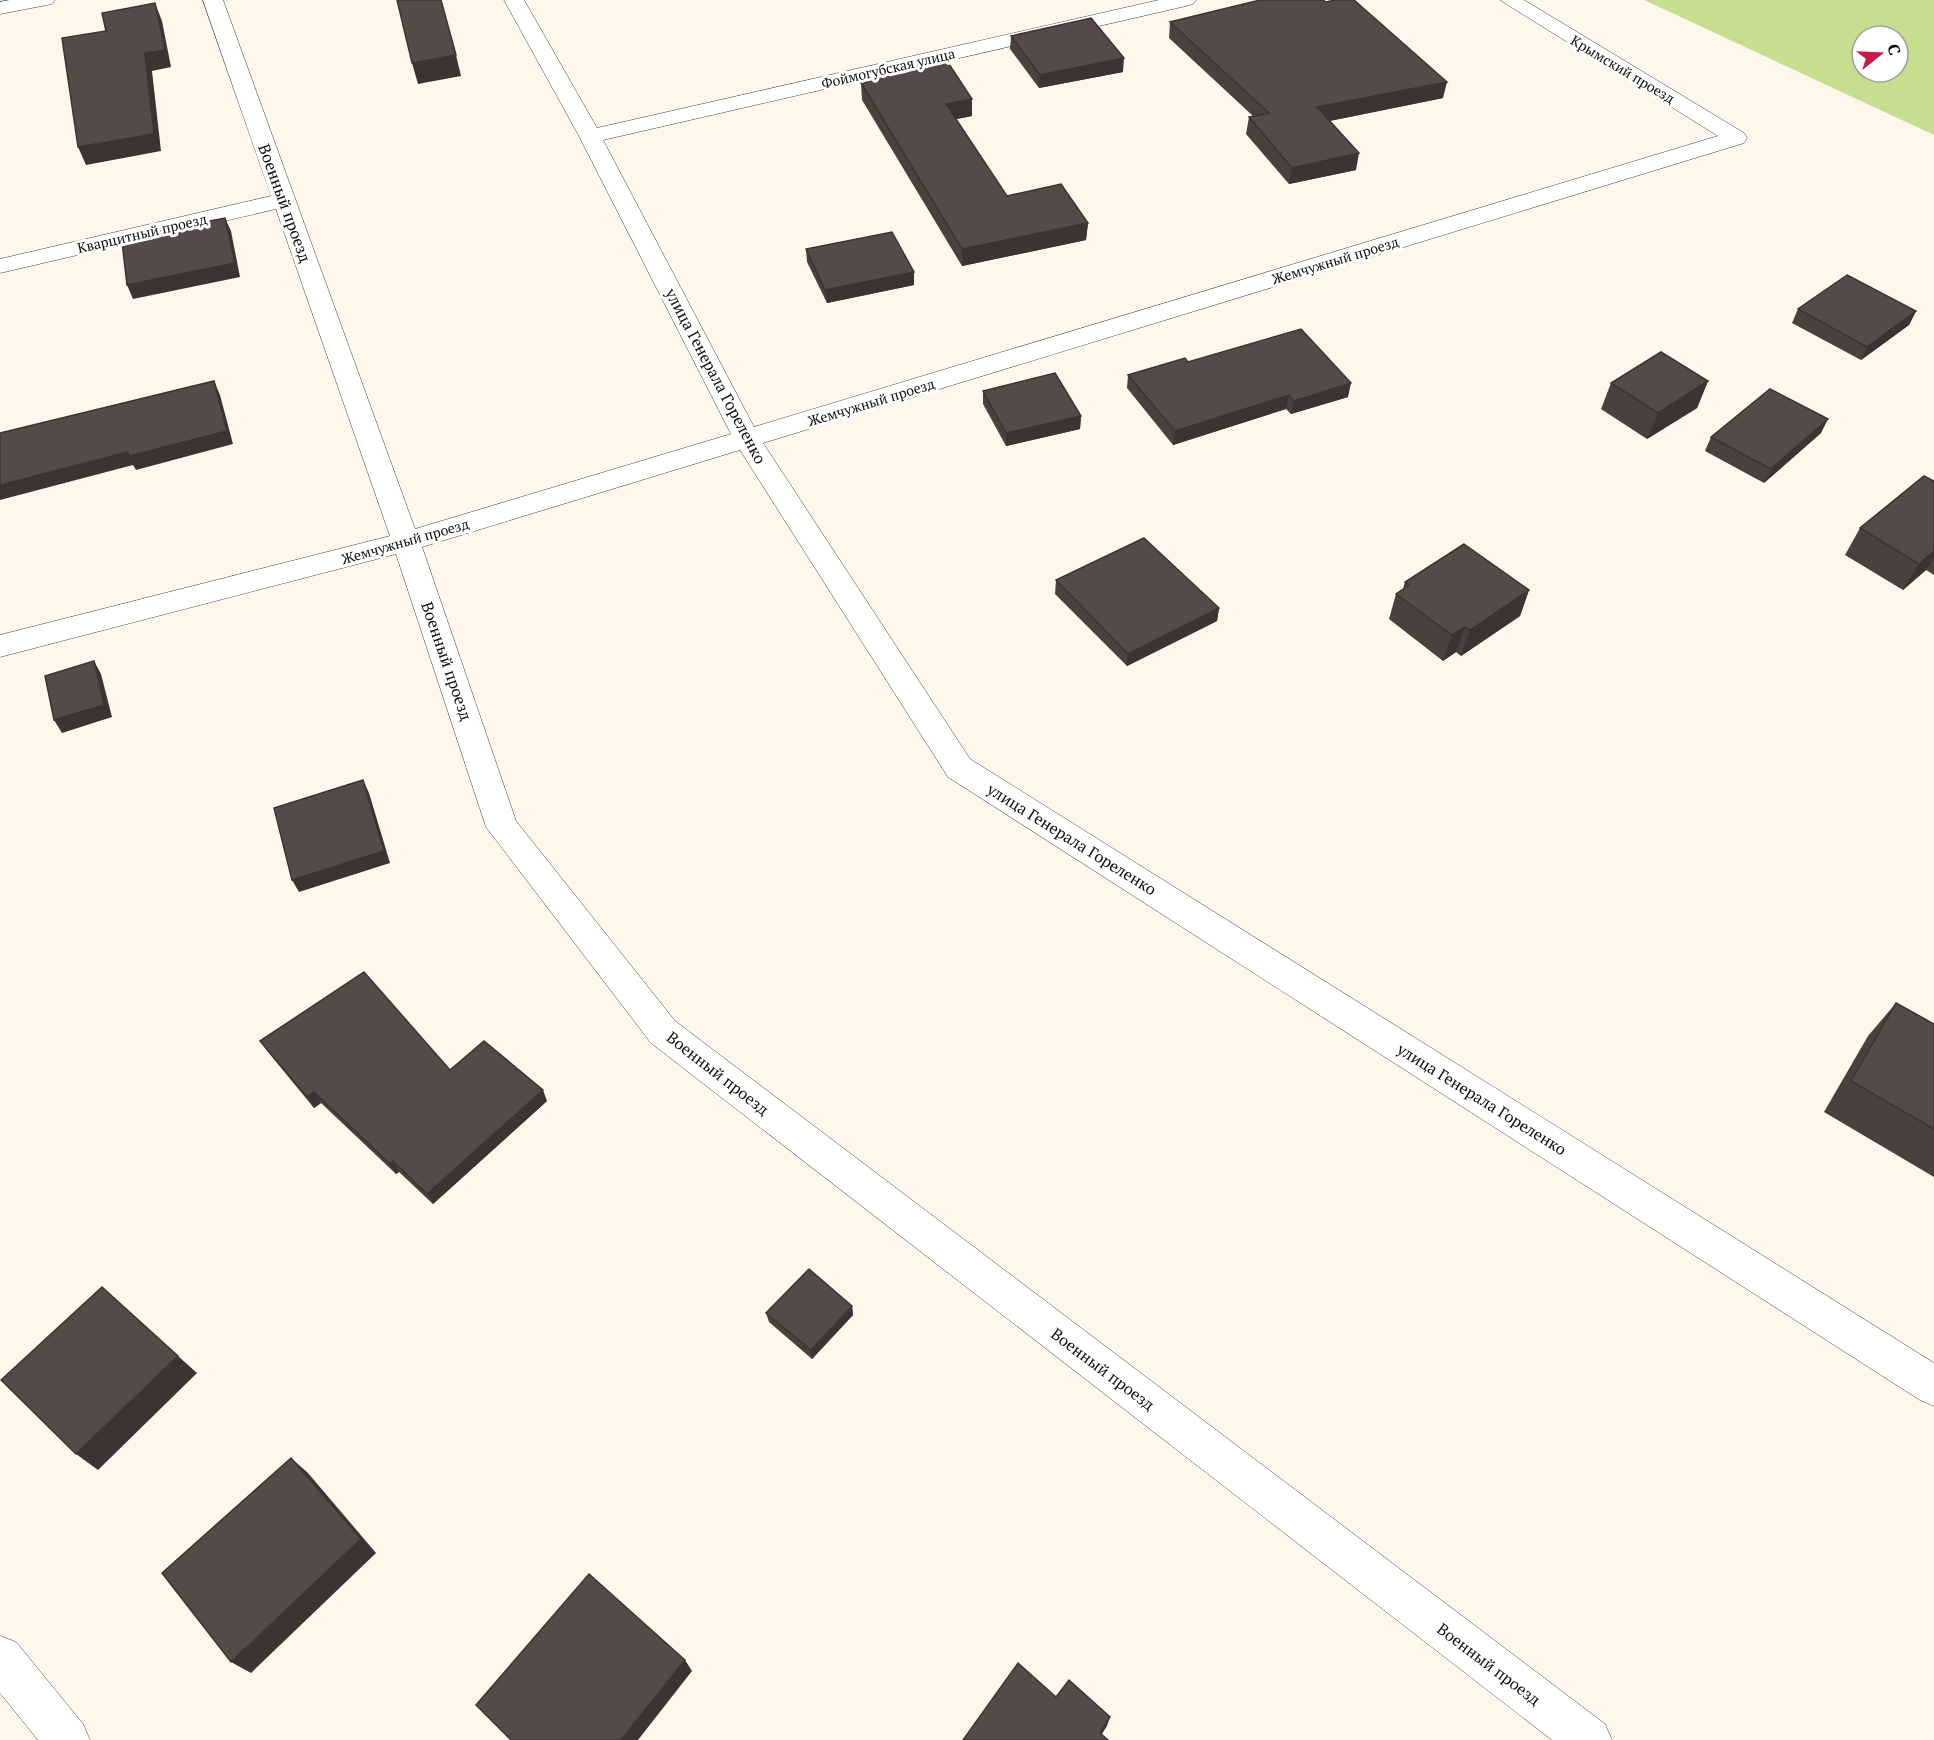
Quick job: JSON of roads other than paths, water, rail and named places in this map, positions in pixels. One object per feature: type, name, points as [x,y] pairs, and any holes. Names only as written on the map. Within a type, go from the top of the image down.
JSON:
[{"type":"street","points":[[0,8],[45,0]]},
{"type":"street","name":"Военный проезд","points":[[213,0],[406,542],[502,827],[663,1032],[1589,1740]]},
{"type":"street","name":"улица Генерала Гореленко","points":[[514,0],[590,136],[747,440],[959,768],[1934,1386]]},
{"type":"street","name":"Фоймогубская улица","points":[[590,136],[1186,0]]},
{"type":"street","name":"Крымский проезд","points":[[1510,0],[1736,138]]},
{"type":"street","name":"Жемчужный проезд","points":[[0,646],[406,542],[1736,138]]},
{"type":"street","name":"Кварцитный проезд","points":[[0,266],[284,200]]},
{"type":"street","points":[[0,1658],[67,1740]]}]
